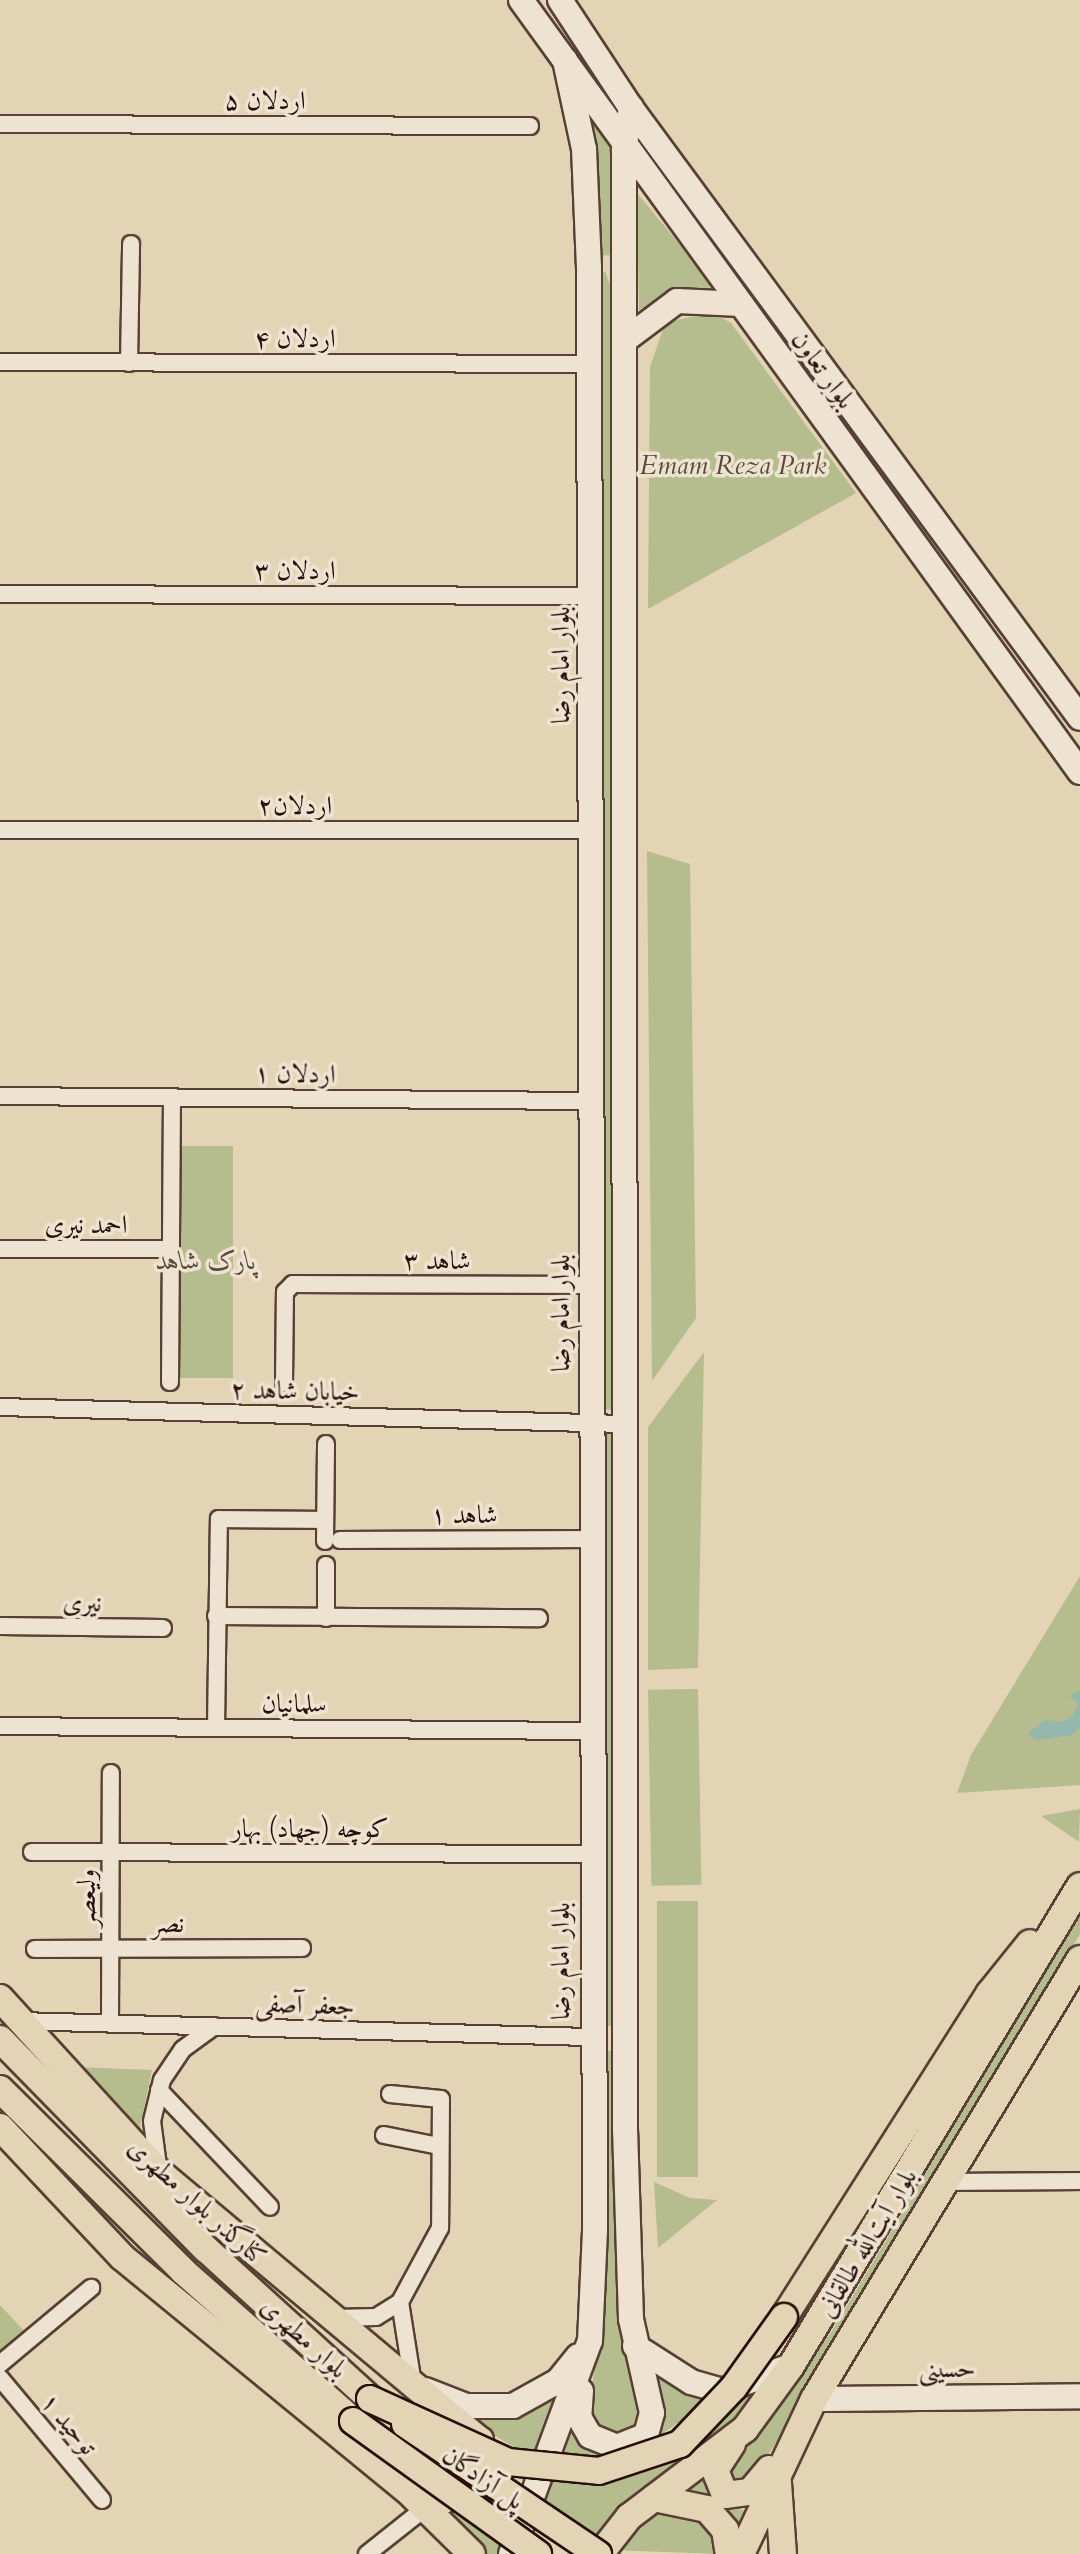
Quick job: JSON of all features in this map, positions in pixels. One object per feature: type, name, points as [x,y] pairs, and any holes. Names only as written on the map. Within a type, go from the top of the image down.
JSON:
[{"type":"main road","name":"بلوار تعاون","points":[[521,0],[624,149],[741,304],[1080,772]]},
{"type":"main road","name":"بلوار تعاون","points":[[560,0],[631,108],[851,404],[1071,686],[1080,718]]},
{"type":"main road","name":"بلوار امام رضا","points":[[511,2554],[590,2341],[589,268],[584,149],[565,60]]},
{"type":"main road","points":[[590,2341],[579,2417],[590,2436],[617,2447],[640,2439],[652,2420],[635,2346],[625,2131],[627,268],[624,149],[631,108]]},
{"type":"main road","points":[[589,268],[604,259],[627,268]]},
{"type":"main road","points":[[625,340],[648,316],[677,301],[741,304]]},
{"type":"main road","points":[[826,422],[851,404]]},
{"type":"main road","points":[[370,2399],[508,2462],[599,2471],[680,2444],[734,2387],[784,2317],[989,1994],[1080,1883]]},
{"type":"main road","name":"بلوار آیت‌الله طالقانی","points":[[599,2554],[654,2498],[745,2429],[791,2366],[1080,1883]]},
{"type":"main road","name":"بلوار آیت‌الله طالقانی","points":[[741,2554],[786,2448],[814,2399],[1077,1970]]},
{"type":"main road","name":"کنارگذر بلوار مطهری","points":[[0,1998],[159,2172],[328,2319],[480,2440],[482,2463],[460,2493],[441,2501],[407,2490]]},
{"type":"main road","name":"بلوار مطهری","points":[[0,2039],[206,2249],[370,2399]]},
{"type":"main road","name":"بلوار مطهری","points":[[0,2089],[183,2271],[353,2421]]},
{"type":"main road","points":[[0,2127],[122,2257],[407,2490],[472,2554]]},
{"type":"main road","points":[[414,2386],[466,2406],[513,2406],[558,2381],[590,2341]]},
{"type":"main road","points":[[635,2346],[691,2382],[722,2391],[791,2366]]},
{"type":"main road","name":"حسینی","points":[[814,2399],[1080,2396]]},
{"type":"main road","name":"پل آزادگان","points":[[370,2399],[599,2554]]},
{"type":"main road","name":"پل آزادگان","points":[[353,2421],[538,2554]]},
{"type":"main road","points":[[745,2429],[715,2470],[725,2495],[750,2492],[786,2448]]},
{"type":"main road","points":[[783,2554],[775,2500],[786,2448]]},
{"type":"main road","points":[[654,2498],[707,2509],[725,2530],[729,2554]]},
{"type":"street","name":"اردلان ۵","points":[[0,124],[530,126]]},
{"type":"street","points":[[129,363],[131,244]]},
{"type":"street","name":"اردلان ۴","points":[[0,362],[589,364]]},
{"type":"street","name":"اردلان ۳","points":[[0,594],[589,596]]},
{"type":"street","name":"اردلان۲","points":[[0,830],[589,830]]},
{"type":"street","name":"اردلان ۱","points":[[0,1096],[589,1101]]},
{"type":"street","points":[[170,1382],[172,1097]]},
{"type":"street","name":"احمد نیری","points":[[0,1249],[171,1249]]},
{"type":"street","name":"شاهد ۳","points":[[284,1383],[287,1287],[589,1285]]},
{"type":"street","name":"خیابان شاهد ۲","points":[[0,1407],[626,1424]]},
{"type":"street","points":[[216,1728],[219,1519],[325,1520],[326,1444]]},
{"type":"street","name":"شاهد ۱","points":[[325,1520],[332,1540],[588,1539]]},
{"type":"street","points":[[326,1565],[326,1618]]},
{"type":"street","points":[[216,1616],[539,1618]]},
{"type":"street","name":"نیری","points":[[0,1626],[163,1628]]},
{"type":"street","name":"سلمانیان","points":[[0,1726],[588,1731]]},
{"type":"street","name":"ولیعصر","points":[[110,2023],[111,1773]]},
{"type":"street","name":"کوچه (جهاد) بهار","points":[[32,1852],[588,1854]]},
{"type":"street","name":"نصر","points":[[35,1949],[302,1948]]},
{"type":"street","name":"جعفر آصفی","points":[[19,2021],[589,2037]]},
{"type":"street","points":[[159,2172],[152,2130],[159,2090],[176,2056],[215,2026]]},
{"type":"street","points":[[159,2090],[270,2207]]},
{"type":"street","points":[[328,2319],[376,2317],[400,2302],[440,2228],[441,2099],[390,2094]]},
{"type":"street","points":[[384,2135],[439,2146]]},
{"type":"street","points":[[948,2182],[1080,2181]]},
{"type":"street","points":[[0,2364],[91,2288]]},
{"type":"street","points":[[400,2302],[414,2386]]},
{"type":"street","name":"توحید ۱","points":[[0,2378],[102,2500]]},
{"type":"street","points":[[367,2554],[415,2516]]},
{"type":"green space","points":[[571,73],[619,152],[612,255],[597,256]]},
{"type":"green space","points":[[637,193],[715,287],[671,292],[639,310]]},
{"type":"green space","points":[[605,271],[614,295],[616,1409],[601,1410],[599,276]]},
{"type":"green space","name":"Emam Reza Park","points":[[711,312],[731,323],[856,493],[648,609],[650,367],[665,323]]},
{"type":"green space","points":[[647,851],[690,864],[696,1318],[652,1381]]},
{"type":"green space","name":"پارک شاهد","points":[[179,1146],[233,1146],[233,1378],[179,1378]]},
{"type":"green space","points":[[704,1352],[698,1668],[648,1670],[648,1427]]},
{"type":"green space","points":[[600,1433],[614,1435],[616,2026],[598,2026]]},
{"type":"green space","points":[[1080,1576],[1080,1785],[957,1793],[971,1755]]},
{"type":"green space","points":[[698,1689],[701,1885],[651,1886],[648,1690]]},
{"type":"green space","points":[[1080,1809],[1079,1842],[1041,1816]]},
{"type":"green space","points":[[657,1901],[698,1901],[698,2177],[657,2177]]},
{"type":"green space","points":[[1080,1914],[1080,1934],[1001,2069],[764,2462],[737,2489],[728,2469],[832,2331]]},
{"type":"green space","points":[[605,2051],[616,2051],[618,2290],[643,2429],[603,2437],[589,2413],[605,2282]]},
{"type":"green space","points":[[76,2067],[152,2070],[138,2137]]},
{"type":"green space","points":[[654,2182],[690,2198],[717,2200],[658,2248]]},
{"type":"green space","points":[[0,2305],[27,2334],[0,2360]]},
{"type":"green space","points":[[651,2361],[716,2395],[654,2440],[663,2415]]},
{"type":"green space","points":[[572,2375],[537,2461],[437,2401],[465,2413]]},
{"type":"green space","points":[[755,2396],[732,2424],[593,2536],[539,2502],[546,2478],[600,2478],[740,2397]]},
{"type":"green space","points":[[572,2415],[616,2456],[556,2457]]},
{"type":"green space","points":[[706,2478],[726,2507],[752,2512],[740,2538],[705,2498],[683,2489]]},
{"type":"green space","points":[[685,2510],[715,2531],[721,2554],[611,2550],[643,2512]]},
{"type":"green space","points":[[455,2511],[504,2545],[504,2554],[482,2554],[451,2516]]},
{"type":"water","points":[[1080,1690],[1080,1727],[1072,1735],[1036,1740],[1028,1733],[1045,1720],[1064,1722],[1073,1715],[1078,1703],[1069,1696]]}]
